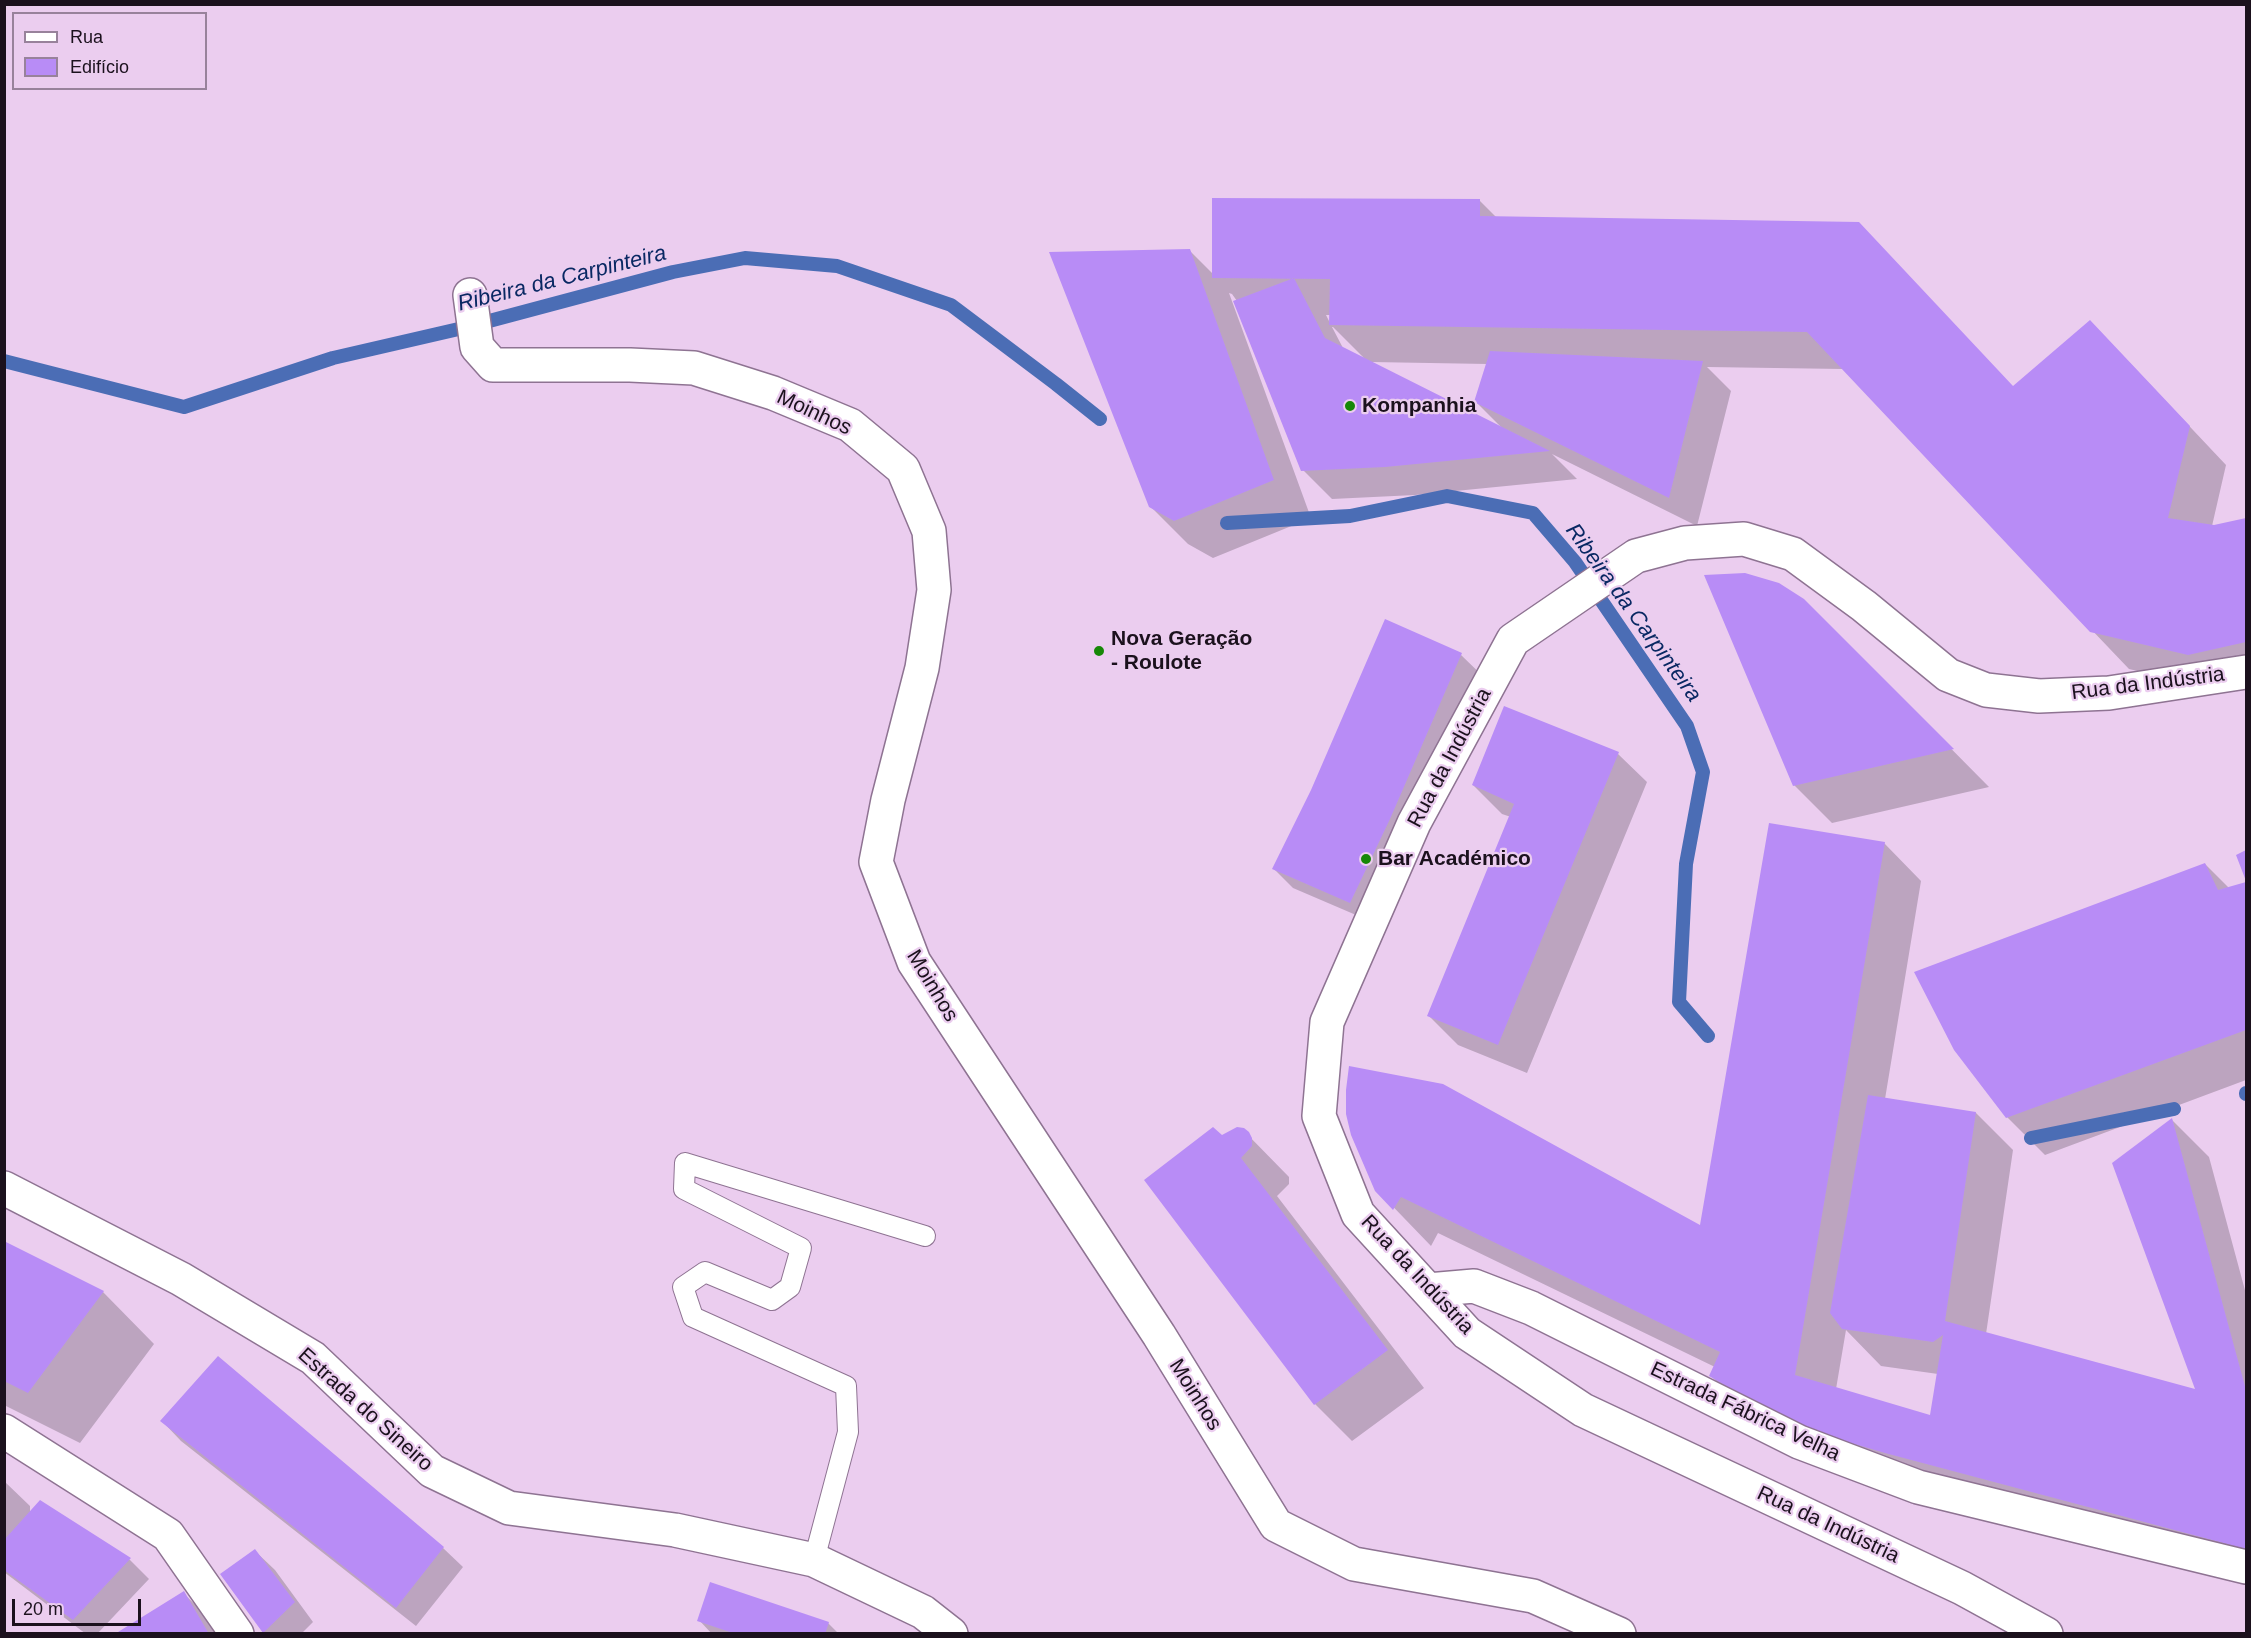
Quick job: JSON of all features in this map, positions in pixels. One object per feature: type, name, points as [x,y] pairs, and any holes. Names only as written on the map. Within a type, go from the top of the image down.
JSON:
[{"type":"street","name":"Moinhos","points":[[470,295],[477,347],[493,365],[694,368],[773,393],[850,425],[903,469],[929,531],[934,590],[922,668],[888,800],[876,862],[914,962],[1158,1335],[1276,1526],[1353,1564],[1533,1596],[1619,1634]]},
{"type":"street","name":"Rua da Indústria","points":[[2046,1634],[1962,1588],[1583,1410],[1467,1332],[1358,1214],[1319,1116],[1327,1022],[1414,823],[1513,640],[1636,556],[1685,543],[1744,539],[1794,554],[1864,606],[1948,675],[1986,690],[2039,696],[2109,693],[2247,672]]},
{"type":"street","name":"Estrada do Sineiro","points":[[4,1188],[181,1279],[313,1358],[432,1471],[509,1508],[675,1530],[814,1560],[923,1612],[951,1634]]},
{"type":"street","name":"Estrada Fábrica Velha","points":[[1428,1290],[1474,1286],[1531,1308],[1799,1442],[1918,1487],[2247,1567]]},
{"type":"street","points":[[4,1431],[168,1535],[237,1634]]},
{"type":"lane","points":[[814,1560],[848,1432],[846,1386],[693,1317],[683,1287],[705,1272],[772,1300],[790,1287],[801,1248],[684,1189],[685,1162],[924,1236]]},
{"type":"building","points":[[1212,198],[1480,199],[1480,216],[1859,222],[2013,386],[2090,320],[2190,426],[2168,518],[2214,525],[2246,518],[2246,642],[2188,655],[2090,632],[1807,332],[1329,325],[1330,279],[1212,278]]},
{"type":"building","points":[[1190,249],[1274,480],[1174,521],[1149,507],[1049,252]]},
{"type":"building","points":[[1294,278],[1325,338],[1550,451],[1385,467],[1301,471],[1233,301]]},
{"type":"building","points":[[1490,351],[1703,361],[1669,498],[1474,402]]},
{"type":"building","points":[[1745,573],[1779,583],[1804,599],[1954,749],[1793,786],[1704,575]]},
{"type":"building","points":[[1385,619],[1462,653],[1390,819],[1350,903],[1272,869],[1311,790]]},
{"type":"building","points":[[1504,706],[1619,752],[1498,1045],[1427,1016],[1514,804],[1472,785]]},
{"type":"building","points":[[1769,823],[1885,842],[1795,1375],[1930,1415],[1943,1335],[1933,1342],[1842,1329],[1830,1313],[1868,1095],[1976,1112],[1945,1321],[2195,1389],[2112,1163],[2172,1118],[2246,1390],[2246,1549],[1814,1432],[1778,1416],[1709,1376],[1720,1352],[1401,1197],[1393,1210],[1375,1191],[1351,1135],[1346,1114],[1349,1066],[1443,1084],[1700,1225]]},
{"type":"building","points":[[2246,850],[2246,881],[2236,855]]},
{"type":"building","points":[[2205,863],[2218,890],[2246,882],[2246,1030],[2006,1118],[1954,1050],[1914,972]]},
{"type":"building","points":[[1213,1127],[1222,1135],[1237,1127],[1249,1132],[1252,1146],[1241,1158],[1388,1350],[1314,1405],[1144,1180]]},
{"type":"building","points":[[4,1241],[104,1291],[28,1393],[4,1381]]},
{"type":"building","points":[[218,1356],[444,1547],[396,1608],[160,1421]]},
{"type":"building","points":[[40,1500],[131,1558],[73,1620],[4,1570],[4,1540]]},
{"type":"building","points":[[255,1549],[295,1602],[263,1633],[220,1574]]},
{"type":"building","points":[[710,1582],[829,1622],[825,1634],[736,1634],[697,1621]]},
{"type":"building","points":[[184,1591],[209,1634],[119,1634],[118,1632]]},
{"type":"waterway","name":"Ribeira da Carpinteira","points":[[4,361],[184,407],[333,358],[463,328],[673,272],[745,258],[837,266],[951,305],[1100,419]]},
{"type":"waterway","name":"Ribeira da Carpinteira","points":[[1227,523],[1350,516],[1447,496],[1533,513],[1575,562],[1687,726],[1703,772],[1686,864],[1679,1002],[1708,1036]]},
{"type":"waterway","name":"Ribeira da Carpinteira","points":[[2031,1138],[2174,1109]]},
{"type":"place","name":"Kompanhia","points":[[1350,406]]},
{"type":"place","name":"Nova Geração - Roulote","points":[[1099,651]]},
{"type":"place","name":"Bar Académico","points":[[1366,859]]}]
